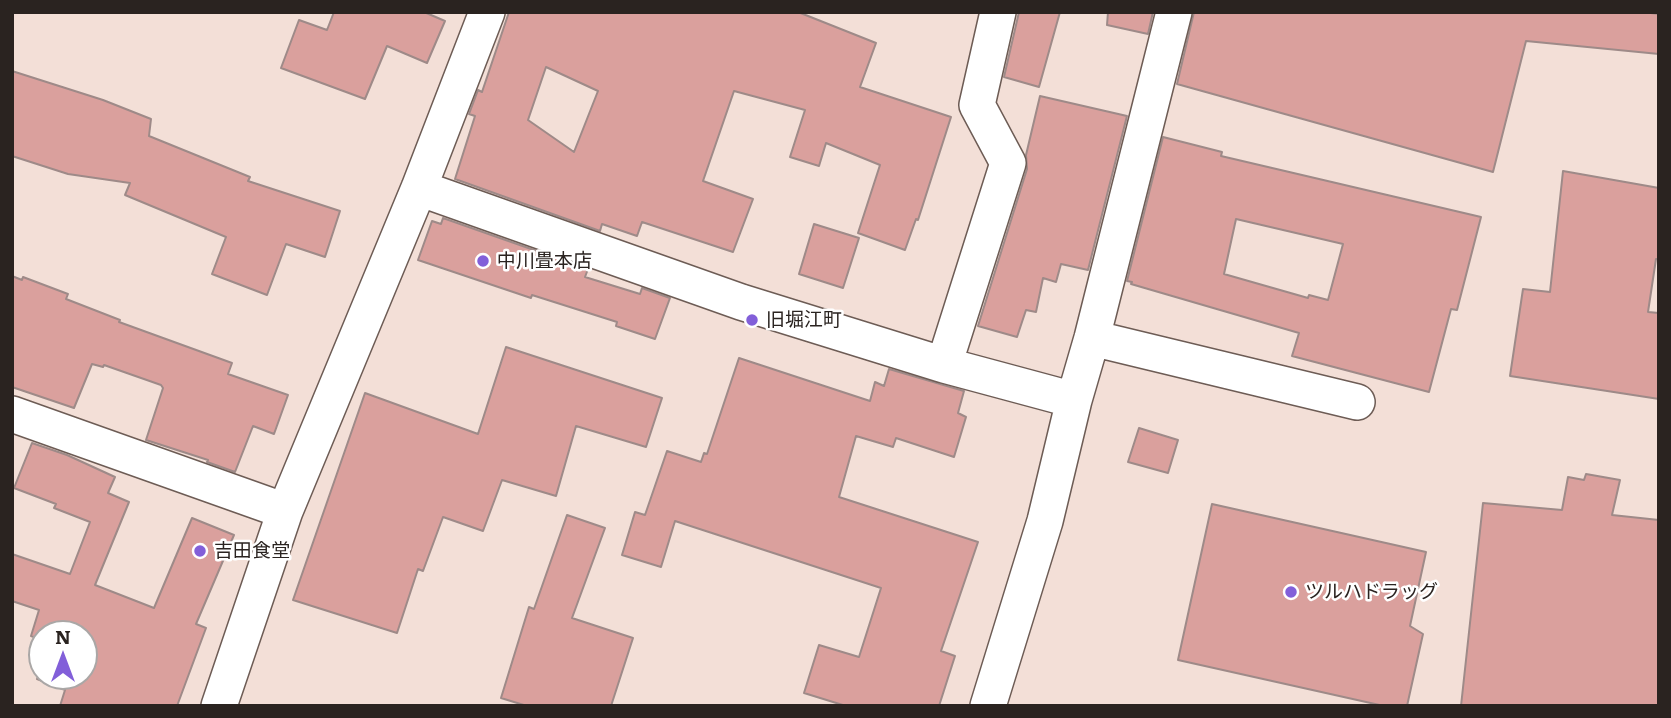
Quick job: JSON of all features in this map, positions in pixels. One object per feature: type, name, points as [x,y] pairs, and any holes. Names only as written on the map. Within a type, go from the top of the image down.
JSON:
[{"type":"street","points":[[219,706],[285,511],[419,188],[487,12]]},
{"type":"street","points":[[944,365],[1008,163],[977,105],[998,12]]},
{"type":"street","points":[[988,706],[1045,521],[1174,12]]},
{"type":"street","points":[[419,188],[741,302],[944,365],[1074,400]]},
{"type":"street","points":[[1092,338],[1357,402]]},
{"type":"street","points":[[12,414],[285,511]]},
{"type":"building","points":[[334,12],[424,12],[445,21],[427,63],[387,46],[365,99],[281,68],[299,20],[327,30]]},
{"type":"building","points":[[509,12],[798,12],[876,43],[860,87],[951,117],[918,220],[916,219],[905,250],[858,233],[880,165],[826,143],[819,166],[790,157],[805,110],[734,91],[703,181],[753,199],[733,252],[642,222],[637,236],[602,224],[600,231],[455,179],[475,116],[469,114],[478,90],[482,92]],"holes":[[[546,67],[598,91],[574,152],[528,120]]]},
{"type":"building","points":[[1019,12],[1060,12],[1039,87],[1004,77]]},
{"type":"building","points":[[1108,12],[1153,12],[1148,34],[1107,25]]},
{"type":"building","points":[[1194,12],[1642,12],[1659,14],[1659,54],[1526,41],[1493,172],[1177,84]]},
{"type":"building","points":[[12,71],[103,100],[151,119],[149,136],[250,177],[248,181],[340,211],[325,257],[286,244],[267,295],[212,274],[226,237],[125,195],[130,183],[68,174],[12,156]]},
{"type":"building","points":[[1040,96],[1127,116],[1088,270],[1061,264],[1056,282],[1043,278],[1036,312],[1026,310],[1017,337],[978,326],[1027,169],[1026,155]]},
{"type":"building","points":[[1163,137],[1222,152],[1221,156],[1481,217],[1457,310],[1451,309],[1429,392],[1292,356],[1299,333],[1127,281]],"holes":[[[1236,219],[1343,244],[1328,300],[1309,295],[1308,298],[1224,274]]]},
{"type":"building","points":[[1563,171],[1659,188],[1659,259],[1656,259],[1648,312],[1659,313],[1659,399],[1510,376],[1523,289],[1550,292]]},
{"type":"building","points":[[443,218],[588,269],[585,277],[640,294],[642,288],[670,298],[655,339],[616,326],[617,322],[532,295],[531,298],[418,260],[432,221],[441,224]]},
{"type":"building","points":[[814,224],[859,238],[843,288],[799,274]]},
{"type":"building","points":[[12,276],[22,280],[23,277],[68,294],[66,299],[120,320],[119,322],[232,363],[228,374],[288,395],[274,434],[253,426],[235,472],[207,462],[208,460],[146,440],[163,388],[161,385],[104,365],[92,364],[74,408],[12,387]]},
{"type":"building","points":[[506,347],[662,398],[646,447],[576,426],[556,496],[502,480],[483,531],[443,517],[423,571],[418,569],[397,633],[293,600],[365,393],[478,434]]},
{"type":"building","points":[[739,358],[870,401],[875,382],[884,386],[889,369],[964,391],[958,413],[966,417],[954,457],[896,438],[893,447],[856,436],[839,497],[978,542],[941,651],[955,656],[939,706],[846,706],[804,693],[819,645],[859,657],[881,588],[675,521],[661,567],[622,555],[635,512],[645,515],[667,451],[701,462],[704,453],[707,454]]},
{"type":"building","points":[[1139,428],[1178,440],[1168,473],[1128,462]]},
{"type":"building","points":[[32,443],[67,455],[115,477],[108,493],[129,502],[95,585],[154,608],[192,518],[234,535],[196,624],[206,628],[177,706],[60,706],[65,690],[98,690],[98,620],[36,620],[39,610],[12,601],[12,554],[70,574],[90,522],[54,508],[56,504],[14,488]]},
{"type":"building","points":[[1586,474],[1620,480],[1612,515],[1659,520],[1659,706],[1461,706],[1483,503],[1562,510],[1568,477],[1584,480]]},
{"type":"building","points":[[1212,504],[1426,552],[1410,626],[1423,634],[1407,706],[1384,706],[1178,660]]},
{"type":"building","points":[[567,515],[605,528],[572,618],[633,638],[611,706],[527,706],[501,698],[529,607],[534,609]]},
{"type":"place","name":"中川畳本店","points":[[483,261]]},
{"type":"place","name":"旧堀江町","points":[[752,320]]},
{"type":"place","name":"吉田食堂","points":[[200,551]]},
{"type":"place","name":"ツルハドラッグ","points":[[1291,592]]}]
